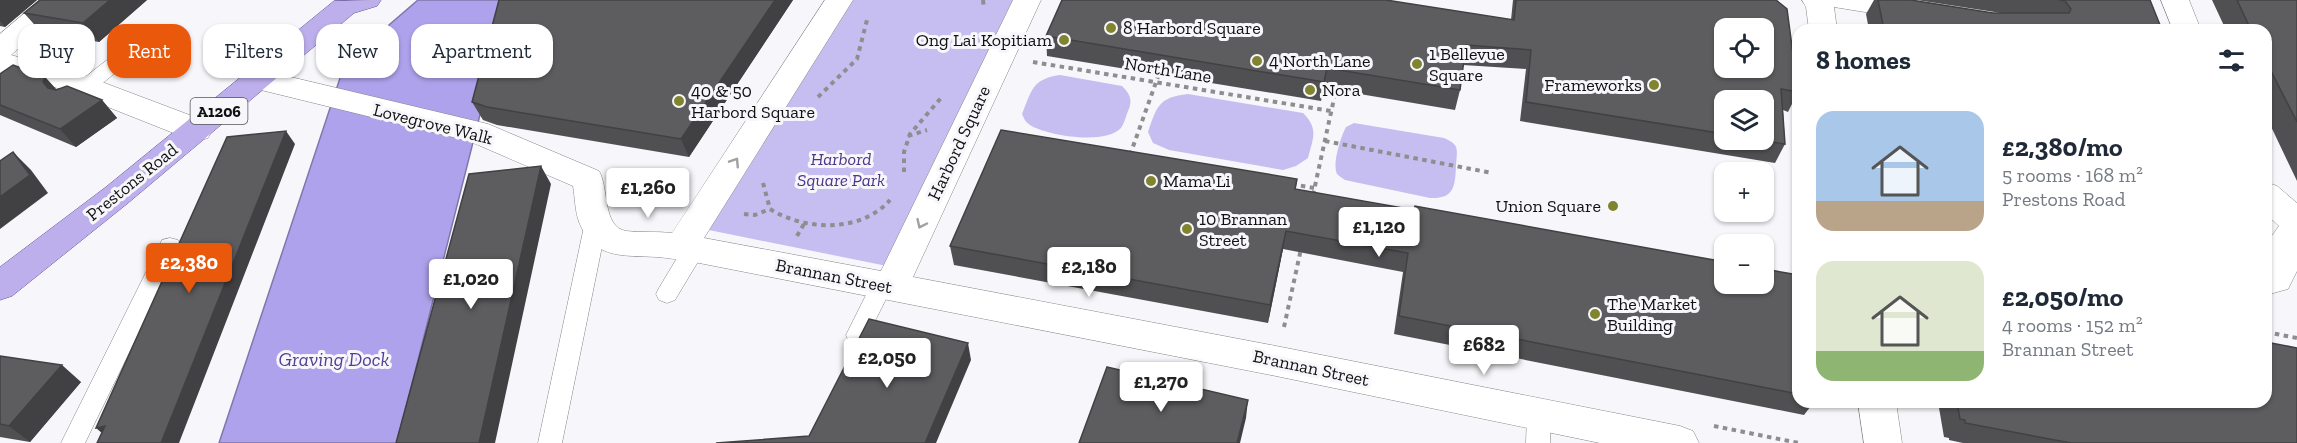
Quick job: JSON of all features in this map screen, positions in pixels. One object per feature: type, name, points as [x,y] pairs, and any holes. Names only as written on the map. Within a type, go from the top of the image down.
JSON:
[{"type":"main road","name":"Prestons Road","points":[[0,286],[196,130],[351,2]]},
{"type":"street","points":[[0,49],[58,0]]},
{"type":"street","points":[[687,248],[839,0]]},
{"type":"street","name":"Harbord Square","points":[[887,286],[1027,0]]},
{"type":"street","points":[[1816,0],[1820,8],[1822,24]]},
{"type":"street","points":[[1842,0],[1940,15]]},
{"type":"street","points":[[2175,0],[2185,24]]},
{"type":"street","points":[[0,63],[34,69],[79,92],[196,130]]},
{"type":"street","name":"Lovegrove Walk","points":[[257,79],[330,99],[477,132],[588,179],[596,222]]},
{"type":"street","points":[[2272,200],[2297,223]]},
{"type":"street","name":"Brannan Street","points":[[596,222],[603,234],[617,243],[687,248],[1276,361],[1538,429],[1680,443]]},
{"type":"street","points":[[2272,280],[2276,279],[2281,269],[2278,256],[2282,243],[2297,231]]},
{"type":"street","points":[[1878,408],[1883,443]]},
{"type":"lane","points":[[79,92],[107,70]]},
{"type":"lane","name":"Lovegrove Walk","points":[[550,443],[596,222]]},
{"type":"lane","points":[[73,443],[170,246]]},
{"type":"lane","points":[[667,294],[687,248]]},
{"type":"lane","points":[[857,335],[887,286]]},
{"type":"path","points":[[982,19],[985,8],[983,0]]},
{"type":"path","points":[[816,98],[857,59],[869,13]]},
{"type":"path","name":"North Lane","points":[[1000,56],[1331,111]]},
{"type":"path","points":[[1130,156],[1164,61]]},
{"type":"path","points":[[1312,199],[1339,78]]},
{"type":"path","points":[[902,181],[906,164],[903,151],[908,136],[948,91]]},
{"type":"path","points":[[1325,141],[1492,172]]},
{"type":"path","points":[[1118,154],[1141,158]]},
{"type":"path","points":[[762,177],[764,194],[770,209],[784,218],[804,224],[829,224],[864,219],[887,205],[892,197]]},
{"type":"path","points":[[1280,182],[1315,188]]},
{"type":"path","points":[[1276,361],[1303,243]]},
{"type":"path","points":[[2272,333],[2297,338]]},
{"type":"green space","name":"Harbord Square Park","points":[[849,0],[1016,0],[887,266],[704,229]]},
{"type":"green space","points":[[1060,75],[1122,86],[1129,95],[1130,107],[1121,128],[1103,136],[1076,137],[1049,132],[1028,124],[1022,114],[1034,87],[1044,79]]},
{"type":"green space","points":[[1188,94],[1303,113],[1313,129],[1308,158],[1296,166],[1283,170],[1169,150],[1153,143],[1148,132],[1160,104],[1178,95]]},
{"type":"green space","points":[[1354,123],[1444,138],[1452,142],[1457,154],[1452,190],[1444,196],[1430,198],[1345,180],[1337,174],[1336,157],[1346,127]]},
{"type":"water","name":"Graving Dock","points":[[418,0],[509,0],[503,24],[411,24],[411,78],[489,78],[397,443],[219,443],[340,78],[399,78],[399,24],[390,24]]},
{"type":"building","points":[[40,0],[110,0],[83,23],[24,13]]},
{"type":"building","points":[[499,0],[775,0],[681,139],[487,107],[472,102],[478,78],[553,78],[553,24],[493,24]]},
{"type":"building","points":[[1062,0],[1386,0],[1514,20],[1516,0],[1776,0],[1787,9],[1792,47],[1792,91],[1781,89],[1785,144],[1774,142],[1774,90],[1714,90],[1714,132],[1526,102],[1531,50],[1466,45],[1460,90],[1327,68],[1324,82],[1046,36]]},
{"type":"building","points":[[1878,0],[1911,0],[1993,13],[2069,13],[2071,9],[2065,1],[2059,0],[2150,0],[2160,24],[1883,24]]},
{"type":"building","points":[[2237,0],[2297,0],[2297,122],[2272,73],[2272,24],[2248,24]]},
{"type":"building","points":[[13,65],[18,67],[18,78],[45,78],[43,82],[48,88],[56,90],[67,86],[102,100],[60,129],[0,105],[0,74]]},
{"type":"building","points":[[1001,130],[1297,179],[1295,189],[1414,210],[1415,206],[1714,260],[1714,294],[1774,294],[1774,271],[1792,274],[1792,393],[1399,316],[1408,253],[1286,231],[1270,305],[950,246]]},
{"type":"building","points":[[286,131],[161,443],[97,443],[105,426],[96,428],[227,137]]},
{"type":"building","points":[[13,152],[30,175],[0,197],[0,161]]},
{"type":"building","points":[[541,166],[479,443],[396,443],[469,174]]},
{"type":"building","points":[[869,319],[968,343],[925,443],[716,443],[809,436]]},
{"type":"building","points":[[2272,343],[2297,348],[2297,443],[2071,443],[1965,423],[1965,420],[1960,419],[1958,408],[2272,408]]},
{"type":"building","points":[[0,356],[62,365],[9,426],[0,424]]},
{"type":"building","points":[[1107,367],[1248,400],[1237,443],[1079,443]]},
{"type":"place","name":"8 Harbord Square","points":[[1111,28]]},
{"type":"place","name":"Ong Lai Kopitiam","points":[[1064,40]]},
{"type":"place","name":"4 North Lane","points":[[1257,61]]},
{"type":"place","name":"1 Bellevue Square","points":[[1417,64]]},
{"type":"place","name":"Frameworks","points":[[1654,85]]},
{"type":"place","name":"Nora","points":[[1310,90]]},
{"type":"place","name":"40 & 50 Harbord Square","points":[[679,101]]},
{"type":"place","name":"Mama Li","points":[[1151,181]]},
{"type":"place","name":"Union Square","points":[[1613,206]]},
{"type":"place","name":"10 Brannan Street","points":[[1187,229]]},
{"type":"place","name":"The Market Building","points":[[1595,314]]}]
